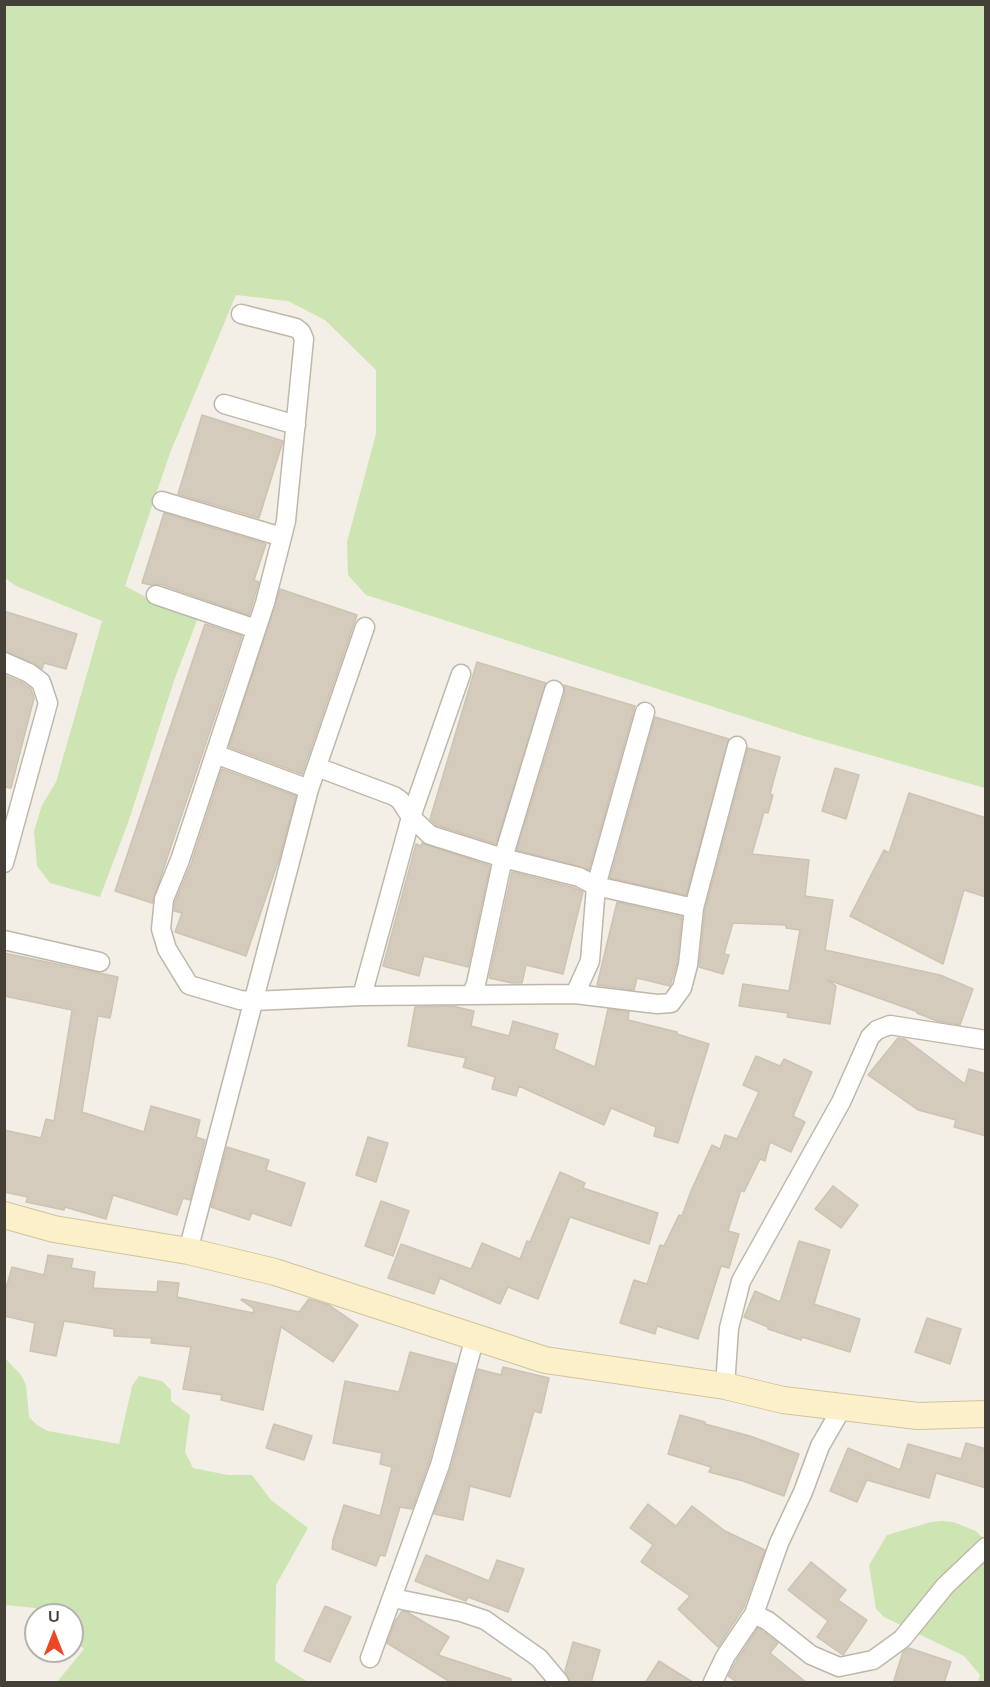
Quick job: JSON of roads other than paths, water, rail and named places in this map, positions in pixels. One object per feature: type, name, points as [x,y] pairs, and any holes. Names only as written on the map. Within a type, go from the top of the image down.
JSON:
[{"type":"street","points":[[241,314],[296,328],[303,335],[286,521],[265,603],[180,860],[164,899],[161,929],[167,949],[189,985],[240,1000],[253,1001],[362,996],[575,994],[657,1004],[671,1002],[682,988],[694,908],[738,746]]},
{"type":"street","points":[[224,404],[296,425]]},
{"type":"street","points":[[162,501],[282,537]]},
{"type":"street","points":[[156,595],[256,629]]},
{"type":"street","points":[[189,1251],[309,789],[365,627]]},
{"type":"street","points":[[4,662],[29,673],[41,682],[48,704],[4,863]]},
{"type":"street","points":[[362,996],[411,817],[461,674]]},
{"type":"street","points":[[471,995],[476,984],[503,858],[554,690]]},
{"type":"street","points":[[575,994],[590,962],[596,886],[645,712]]},
{"type":"street","points":[[215,754],[309,789]]},
{"type":"street","points":[[317,767],[394,796],[430,835],[503,858],[579,877],[596,886],[694,908]]},
{"type":"street","points":[[4,940],[100,962]]},
{"type":"street","points":[[725,1386],[729,1328],[741,1281],[841,1102],[870,1036],[876,1030],[890,1025],[986,1040]]},
{"type":"street","points":[[4,1215],[54,1229],[189,1251],[275,1272],[545,1360],[725,1386],[783,1400],[918,1416],[986,1414]]},
{"type":"street","points":[[370,1659],[440,1465],[476,1337]]},
{"type":"street","points":[[713,1683],[725,1657],[753,1614],[779,1543],[803,1492],[820,1446],[842,1407]]},
{"type":"street","points":[[753,1614],[768,1621],[810,1655],[839,1667],[873,1660],[902,1639],[945,1586],[986,1547]]},
{"type":"street","points":[[393,1598],[461,1612],[485,1620],[539,1659],[559,1683]]}]
